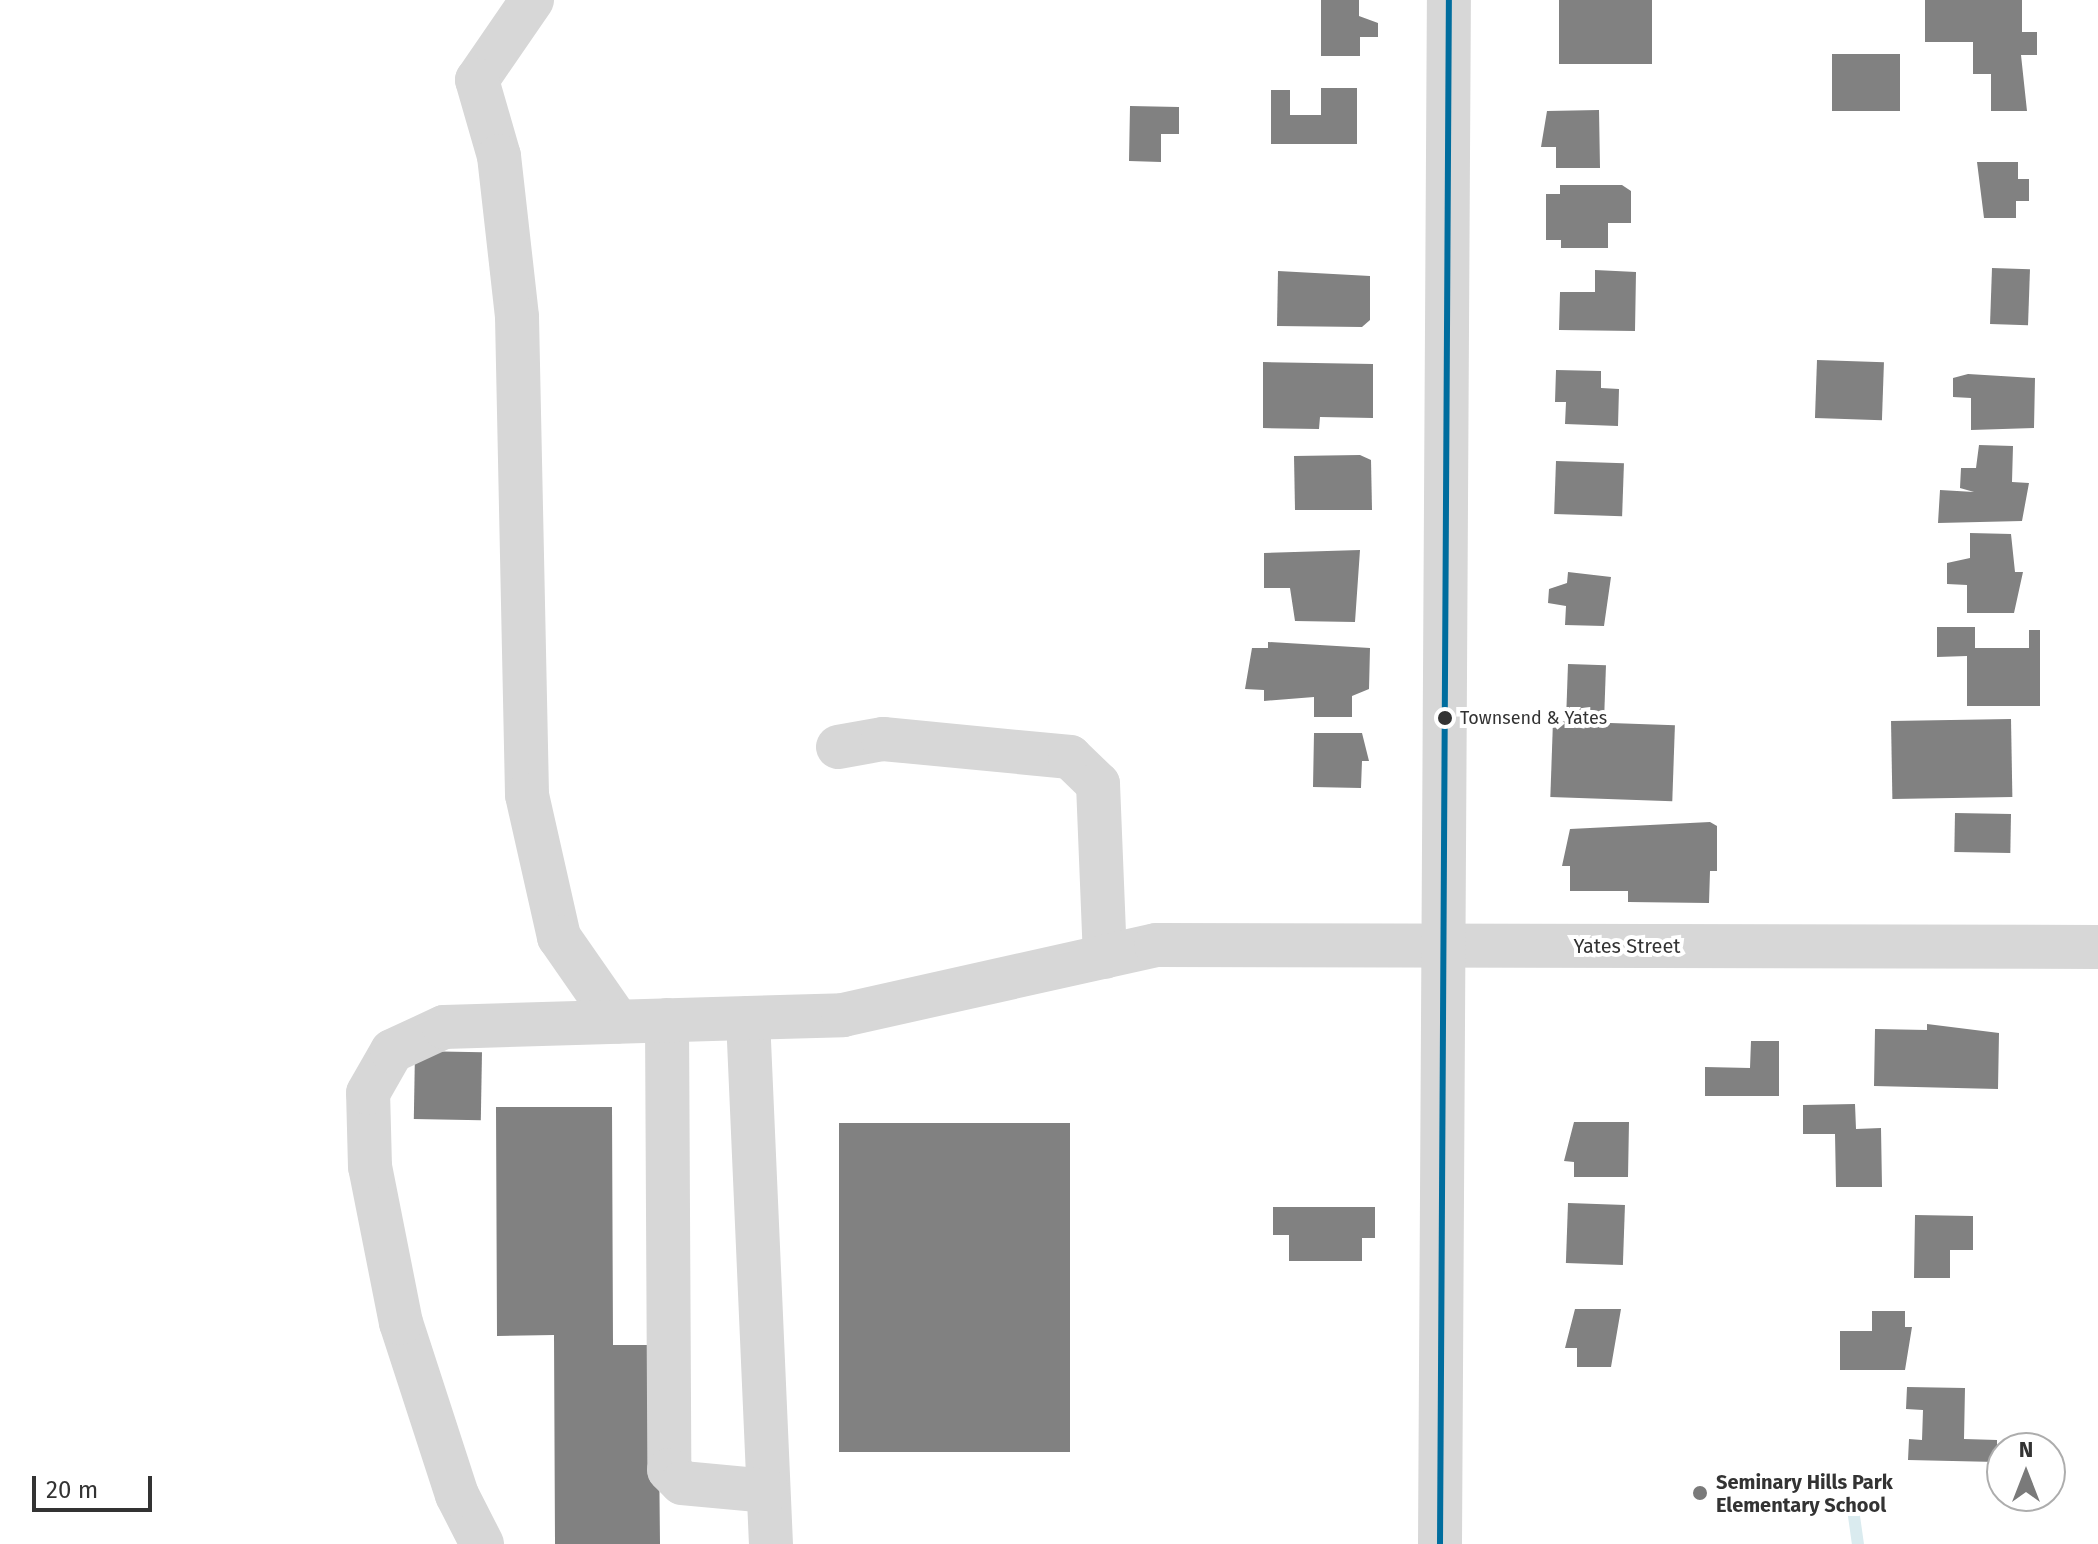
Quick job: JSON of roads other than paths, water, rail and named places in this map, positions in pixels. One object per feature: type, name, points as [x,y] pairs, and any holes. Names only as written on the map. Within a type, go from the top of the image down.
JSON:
[{"type":"street","points":[[532,0],[477,80],[499,156],[517,317],[527,795],[559,937],[618,1022]]},
{"type":"street","points":[[1440,1544],[1438,946],[1449,0]]},
{"type":"street","points":[[838,747],[883,739],[1070,757],[1098,784],[1105,957]]},
{"type":"street","name":"Yates Street","points":[[482,1544],[457,1495],[401,1323],[370,1167],[368,1093],[392,1051],[444,1027],[843,1015],[1156,945],[2098,947]]},
{"type":"street","points":[[748,1018],[771,1544]]},
{"type":"street","points":[[667,1020],[669,1470],[682,1483],[768,1491]]},
{"type":"waterway","points":[[1853,1509],[1858,1544]]},
{"type":"place","name":"Townsend & Yates","points":[[1445,718]]},
{"type":"place","name":"Seminary Hills Park Elementary School","points":[[1700,1493]]}]
